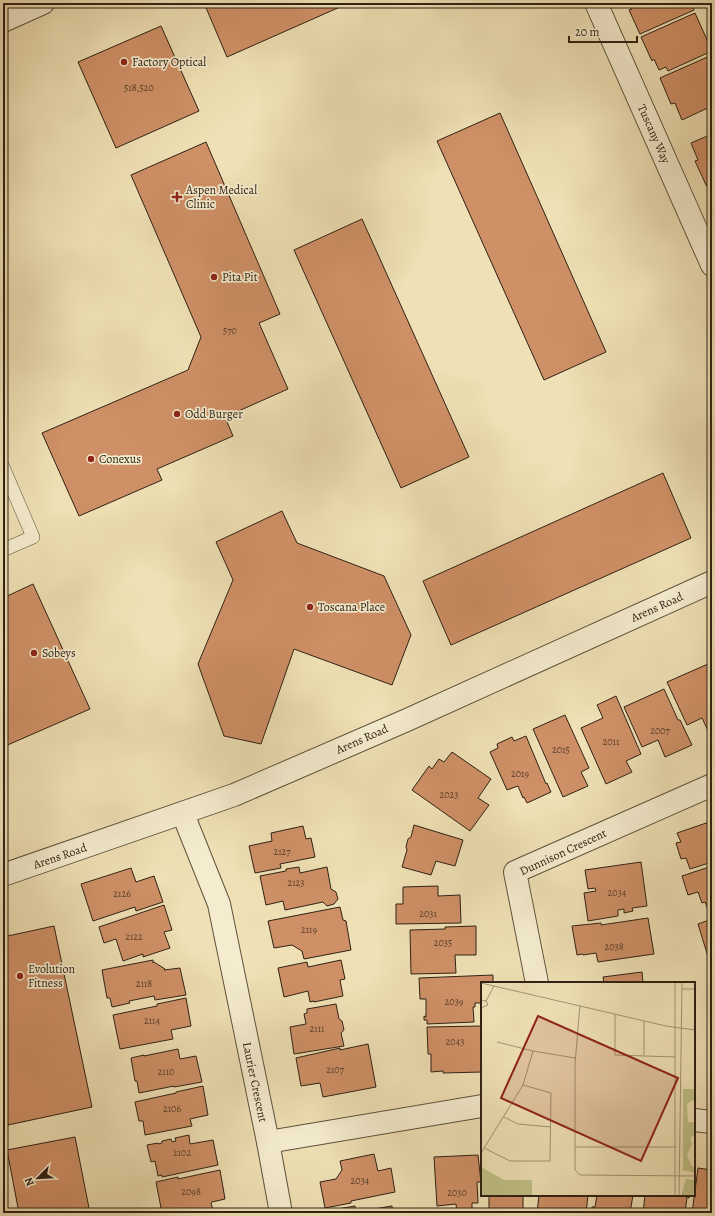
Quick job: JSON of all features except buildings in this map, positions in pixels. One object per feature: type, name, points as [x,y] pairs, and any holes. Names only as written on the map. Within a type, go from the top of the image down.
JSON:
[{"type":"street","points":[[3,21],[43,3]]},
{"type":"street","name":"Tuscany Way","points":[[596,3],[712,265]]},
{"type":"street","name":"Arens Road","points":[[3,875],[183,814],[234,795],[400,723],[712,582]]},
{"type":"street","name":"Dunnison Crescent","points":[[537,982],[515,872],[712,785]]},
{"type":"street","name":"Laurier Crescent","points":[[183,814],[219,904],[282,1213]]},
{"type":"street","points":[[268,1142],[481,1106]]},
{"type":"street","points":[[695,1120],[712,1122]]},
{"type":"lane","points":[[3,467],[33,537],[3,550]]},
{"type":"place","name":"Factory Optical","points":[[124,62]]},
{"type":"place","name":"Aspen Medical Clinic","points":[[177,197]]},
{"type":"place","name":"Pita Pit","points":[[214,277]]},
{"type":"place","name":"Odd Burger","points":[[177,414]]},
{"type":"place","name":"Conexus","points":[[91,459]]},
{"type":"place","name":"Toscana Place","points":[[310,607]]},
{"type":"place","name":"Sobeys","points":[[34,653]]},
{"type":"place","name":"Evolution Fitness","points":[[20,976]]}]
